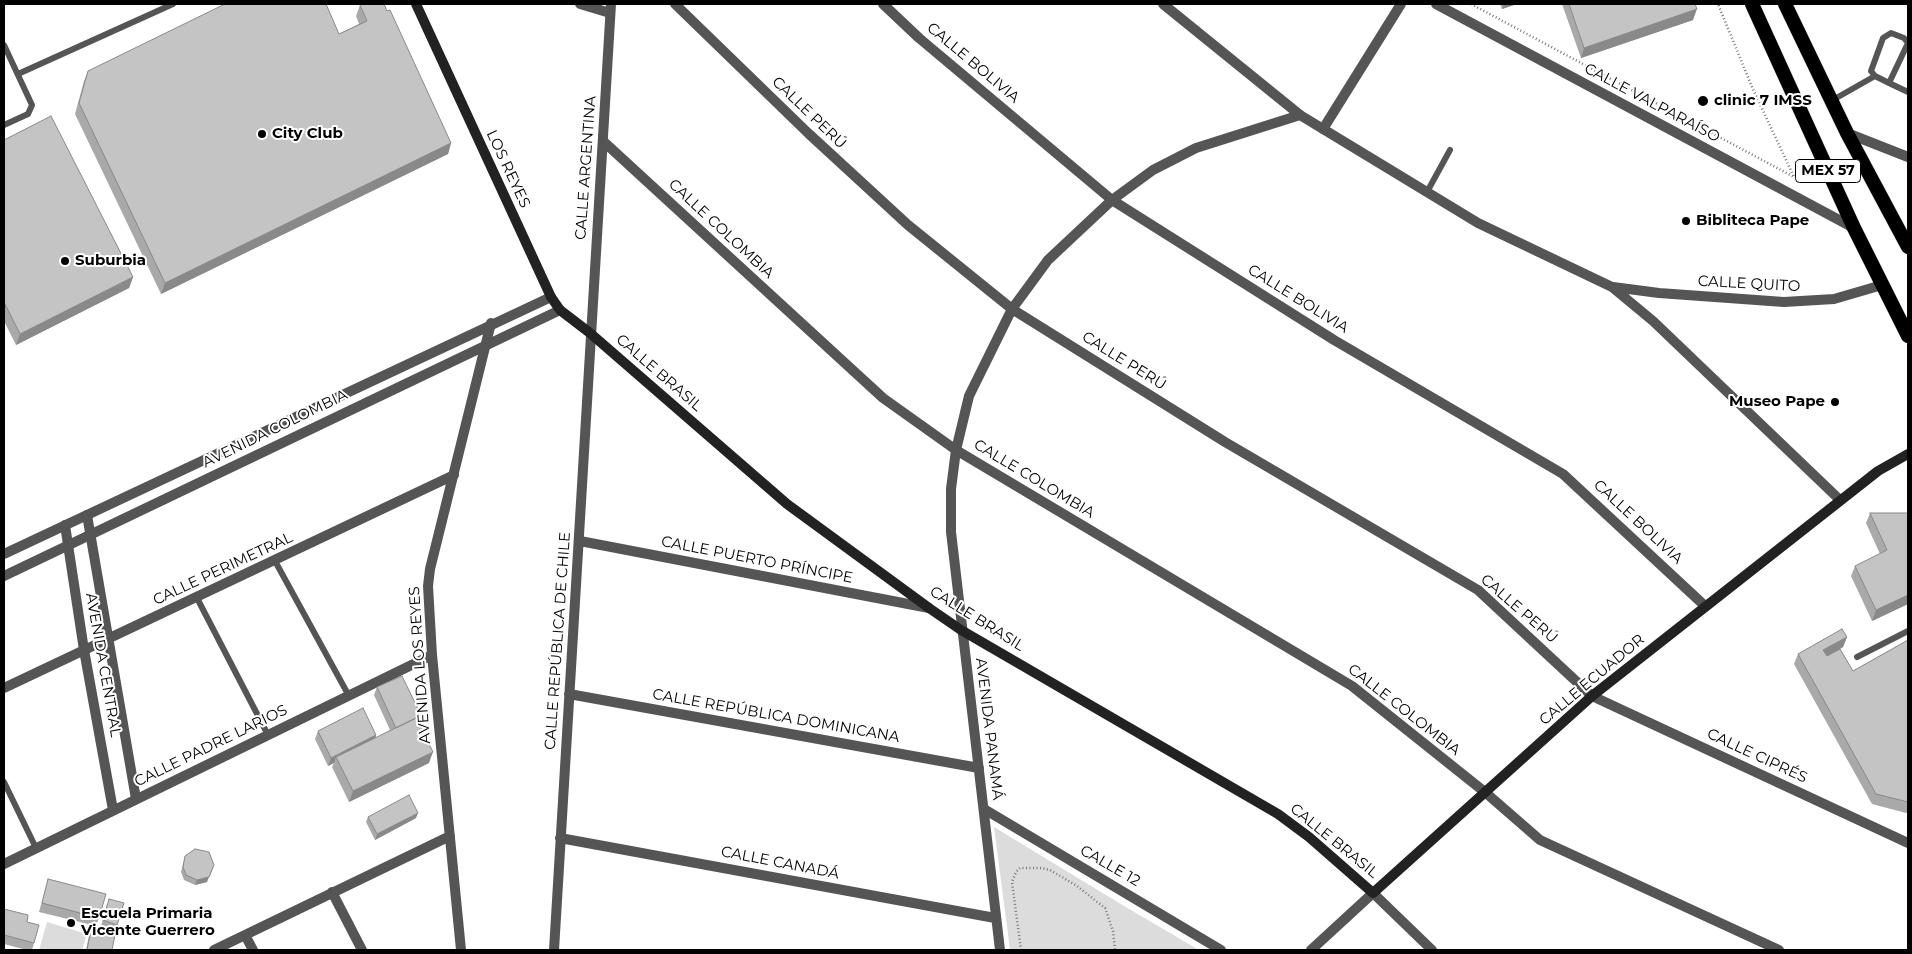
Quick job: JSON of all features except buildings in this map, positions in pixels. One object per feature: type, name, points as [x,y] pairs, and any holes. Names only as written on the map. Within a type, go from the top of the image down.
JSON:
[{"type":"highway","name":"MEX 57","points":[[1752,4],[1854,228],[1908,336]]},
{"type":"highway","name":"MEX 57","points":[[1785,4],[1847,133],[1908,247]]},
{"type":"main road","name":"LOS REYES","points":[[416,4],[551,297],[560,310],[590,333]]},
{"type":"main road","name":"CALLE BRASIL","points":[[590,333],[787,504],[929,608],[961,630],[1286,820],[1373,893]]},
{"type":"main road","name":"CALLE ECUADOR","points":[[1373,893],[1592,696],[1886,464],[1908,454]]},
{"type":"street","points":[[580,4],[610,8]]},
{"type":"street","name":"CALLE PERÚ","points":[[675,4],[808,133],[908,225],[1012,309],[1225,442],[1478,590],[1592,696]]},
{"type":"street","name":"CALLE BOLIVIA","points":[[883,4],[920,38],[1112,200],[1334,340],[1563,474],[1705,606]]},
{"type":"street","points":[[1162,4],[1300,115],[1478,223],[1612,287],[1653,320],[1840,500]]},
{"type":"street","points":[[1323,129],[1401,4]]},
{"type":"street","name":"CALLE VALPARAÍSO","points":[[1436,4],[1854,228]]},
{"type":"street","name":"CALLE ARGENTINA","points":[[590,333],[604,142],[610,8]]},
{"type":"street","name":"AVENIDA PANAMÁ","points":[[1000,950],[994,918],[984,809],[961,630],[951,532],[951,489],[956,450],[969,396],[1012,309],[1048,260],[1112,200],[1153,170],[1196,148],[1300,115]]},
{"type":"street","points":[[1847,133],[1908,157]]},
{"type":"street","name":"CALLE COLOMBIA","points":[[604,142],[883,398],[956,450],[1352,686],[1486,793],[1540,840],[1779,950]]},
{"type":"street","name":"CALLE QUITO","points":[[1612,287],[1659,293],[1784,302],[1834,299],[1882,285]]},
{"type":"street","name":"AVENIDA COLOMBIA","points":[[4,554],[491,323],[551,297]]},
{"type":"street","name":"AVENIDA COLOMBIA","points":[[4,576],[560,310]]},
{"type":"street","name":"AVENIDA LOS REYES","points":[[461,950],[428,603],[430,568],[491,323]]},
{"type":"street","name":"CALLE REPÚBLICA DE CHILE","points":[[554,950],[580,541],[590,333]]},
{"type":"street","name":"CALLE PERIMETRAL","points":[[4,688],[454,475]]},
{"type":"street","name":"AVENIDA CENTRAL","points":[[87,515],[107,640],[136,799]]},
{"type":"street","name":"AVENIDA CENTRAL","points":[[65,525],[84,650],[113,810]]},
{"type":"street","name":"CALLE PUERTO PRÍNCIPE","points":[[580,541],[929,608]]},
{"type":"street","name":"CALLE PADRE LARIOS","points":[[4,864],[432,655]]},
{"type":"street","name":"CALLE REPÚBLICA DOMINICANA","points":[[569,694],[979,768]]},
{"type":"street","name":"CALLE CIPRÉS","points":[[1592,696],[1908,843]]},
{"type":"street","name":"CALLE 12","points":[[984,809],[1221,950]]},
{"type":"street","points":[[214,950],[450,836]]},
{"type":"street","name":"CALLE CANADÁ","points":[[560,838],[994,918]]},
{"type":"street","points":[[332,892],[362,950]]},
{"type":"street","points":[[1373,893],[1432,950]]},
{"type":"street","name":"CALLE ECUADOR","points":[[1312,950],[1373,893]]},
{"type":"street","points":[[245,935],[254,950]]},
{"type":"lane","points":[[18,74],[173,4]]},
{"type":"lane","points":[[1889,83],[1908,43],[1904,38],[1895,34],[1885,35],[1872,67],[1875,76],[1889,83],[1908,92]]},
{"type":"lane","points":[[4,45],[31,100],[32,110],[4,125]]},
{"type":"lane","points":[[1832,101],[1875,76]]},
{"type":"lane","points":[[1427,192],[1450,150]]},
{"type":"lane","points":[[275,560],[349,696]]},
{"type":"lane","points":[[197,598],[268,735]]},
{"type":"lane","points":[[1857,657],[1908,631]]},
{"type":"lane","points":[[4,782],[36,848]]},
{"type":"path","points":[[1471,4],[1794,178],[1752,87],[1718,4]]},
{"type":"path","points":[[1021,950],[1012,882],[1020,868],[1050,870],[1077,886],[1105,908],[1113,931],[1116,950]]},
{"type":"shaded area","points":[[994,827],[1124,906],[1199,950],[1010,950]]},
{"type":"shaded area","points":[[47,922],[87,934],[82,950],[39,950]]},
{"type":"place","name":"clinic 7 IMSS","points":[[1703,101]]},
{"type":"place","name":"City Club","points":[[262,134]]},
{"type":"place","name":"Bibliteca Pape","points":[[1686,221]]},
{"type":"place","name":"Suburbia","points":[[65,261]]},
{"type":"place","name":"Museo Pape","points":[[1835,402]]},
{"type":"place","name":"Escuela Primaria Vicente Guerrero","points":[[71,923]]}]
